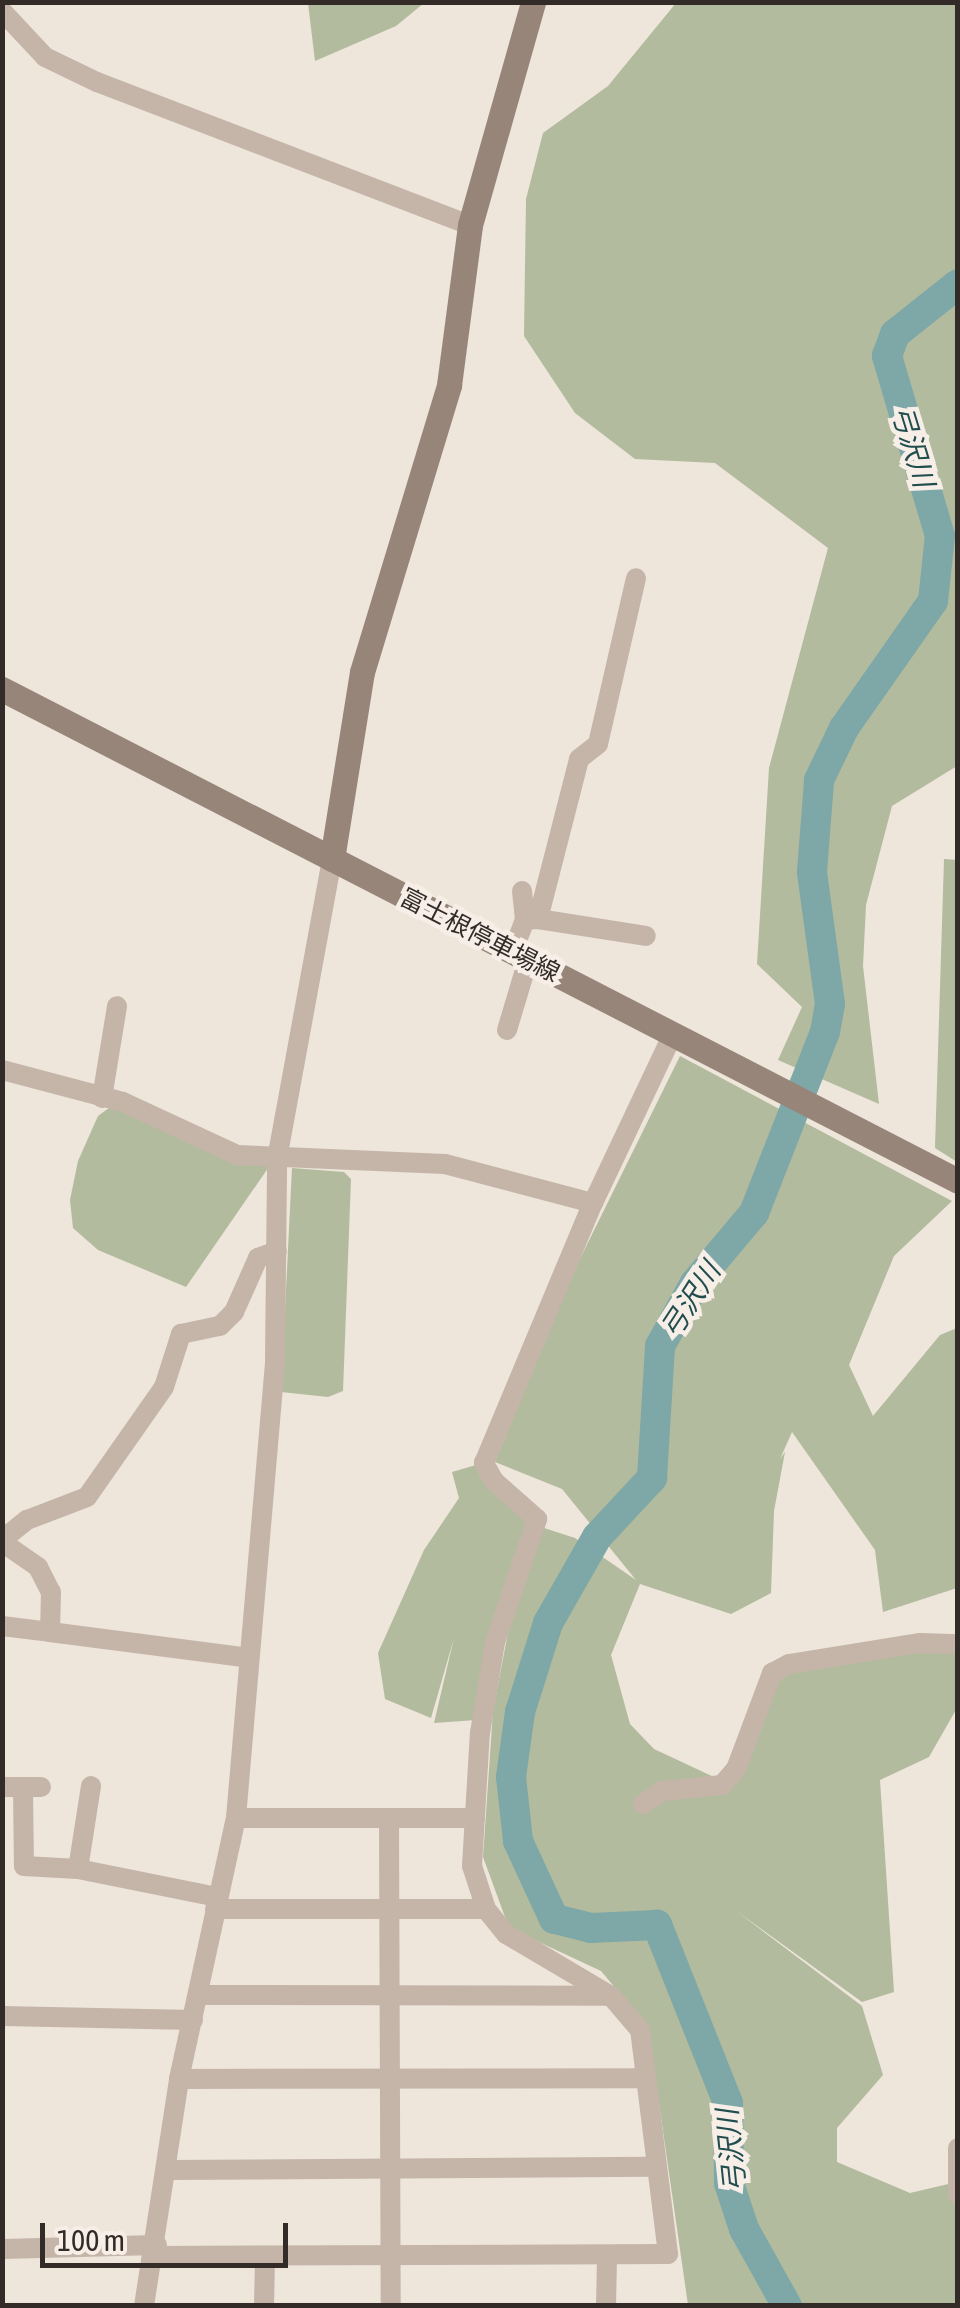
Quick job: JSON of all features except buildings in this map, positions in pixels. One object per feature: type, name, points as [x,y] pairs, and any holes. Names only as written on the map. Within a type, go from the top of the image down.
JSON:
[{"type":"main road","points":[[332,859],[362,672],[449,385],[470,225],[533,2]]},
{"type":"main road","name":"富士根停車場線","points":[[2,689],[958,1181]]},
{"type":"street","points":[[2,11],[45,57],[97,82],[470,225]]},
{"type":"street","points":[[507,1030],[520,956],[579,760],[598,744],[636,578]]},
{"type":"street","points":[[144,2306],[170,2170],[180,2080],[236,1818],[275,1362],[277,1159],[332,859]]},
{"type":"street","points":[[522,891],[532,919]]},
{"type":"street","points":[[532,919],[646,936]]},
{"type":"street","points":[[102,1098],[116,1006]]},
{"type":"street","points":[[2,2249],[265,2257],[608,2258],[668,2254],[653,2167],[640,2030],[611,1996],[526,1950],[486,1908],[472,1866],[495,1642],[537,1519],[494,1481],[484,1462],[593,1203],[673,1034]]},
{"type":"street","points":[[2,1070],[102,1098],[237,1154],[277,1159],[445,1164],[593,1203]]},
{"type":"street","points":[[50,1632],[51,1592],[38,1567],[2,1541],[27,1520],[87,1497],[164,1386],[180,1334],[220,1326],[234,1312],[258,1258],[276,1251]]},
{"type":"street","points":[[2,1626],[249,1658]]},
{"type":"street","points":[[644,1804],[662,1791],[722,1785],[736,1769],[772,1673],[789,1664],[920,1643],[958,1644]]},
{"type":"street","points":[[78,1869],[90,1786]]},
{"type":"street","points":[[22,1787],[24,1866],[78,1869],[216,1903],[486,1908]]},
{"type":"street","points":[[236,1818],[475,1818]]},
{"type":"street","points":[[389,1820],[391,2306]]},
{"type":"street","points":[[198,1996],[611,1996]]},
{"type":"street","points":[[2,2016],[193,2020]]},
{"type":"street","points":[[180,2080],[644,2078]]},
{"type":"street","points":[[958,2148],[958,2196]]},
{"type":"street","points":[[170,2170],[653,2167]]},
{"type":"street","points":[[264,2306],[265,2257]]},
{"type":"street","points":[[606,2306],[608,2258]]},
{"type":"green space","points":[[308,2],[424,3],[396,26],[315,61]]},
{"type":"green space","points":[[676,3],[957,3],[957,766],[892,806],[866,905],[863,966],[879,1104],[778,1060],[802,1007],[757,964],[769,768],[828,548],[715,463],[635,459],[575,413],[524,336],[526,199],[543,133],[608,86]]},
{"type":"green space","points":[[944,859],[958,860],[957,1162],[935,1148]]},
{"type":"green space","points":[[680,1056],[952,1201],[894,1256],[849,1365],[873,1416],[940,1335],[957,1328],[957,1588],[883,1612],[875,1550],[792,1432],[780,1459],[785,1452],[774,1511],[771,1593],[731,1614],[640,1584],[611,1655],[630,1724],[654,1749],[731,1785],[772,1673],[957,1647],[957,1708],[929,1757],[880,1780],[894,1992],[862,2002],[735,1910],[862,2006],[883,2075],[837,2128],[837,2162],[910,2193],[957,2182],[957,2305],[688,2305],[648,2027],[601,1971],[509,1928],[483,1857],[493,1711],[510,1622],[541,1527],[575,1538],[636,1580],[562,1489],[495,1462],[571,1277]]},
{"type":"green space","points":[[113,1105],[273,1161],[186,1287],[98,1250],[73,1228],[70,1200],[78,1161],[98,1116]]},
{"type":"green space","points":[[292,1168],[344,1172],[351,1179],[343,1391],[328,1397],[281,1392]]},
{"type":"green space","points":[[476,1465],[533,1521],[476,1720],[434,1723],[454,1638],[431,1718],[385,1699],[378,1653],[424,1550],[459,1498],[452,1472]]},
{"type":"waterway","name":"弓沢川","points":[[787,2306],[744,2229],[729,2183],[728,2103],[657,1925],[591,1928],[554,1919],[518,1841],[511,1777],[520,1712],[548,1623],[597,1537],[652,1478],[660,1346],[695,1283],[754,1213],[825,1032],[830,1004],[812,872],[819,780],[844,728],[933,601],[940,536],[887,356],[895,334],[958,284]]}]
